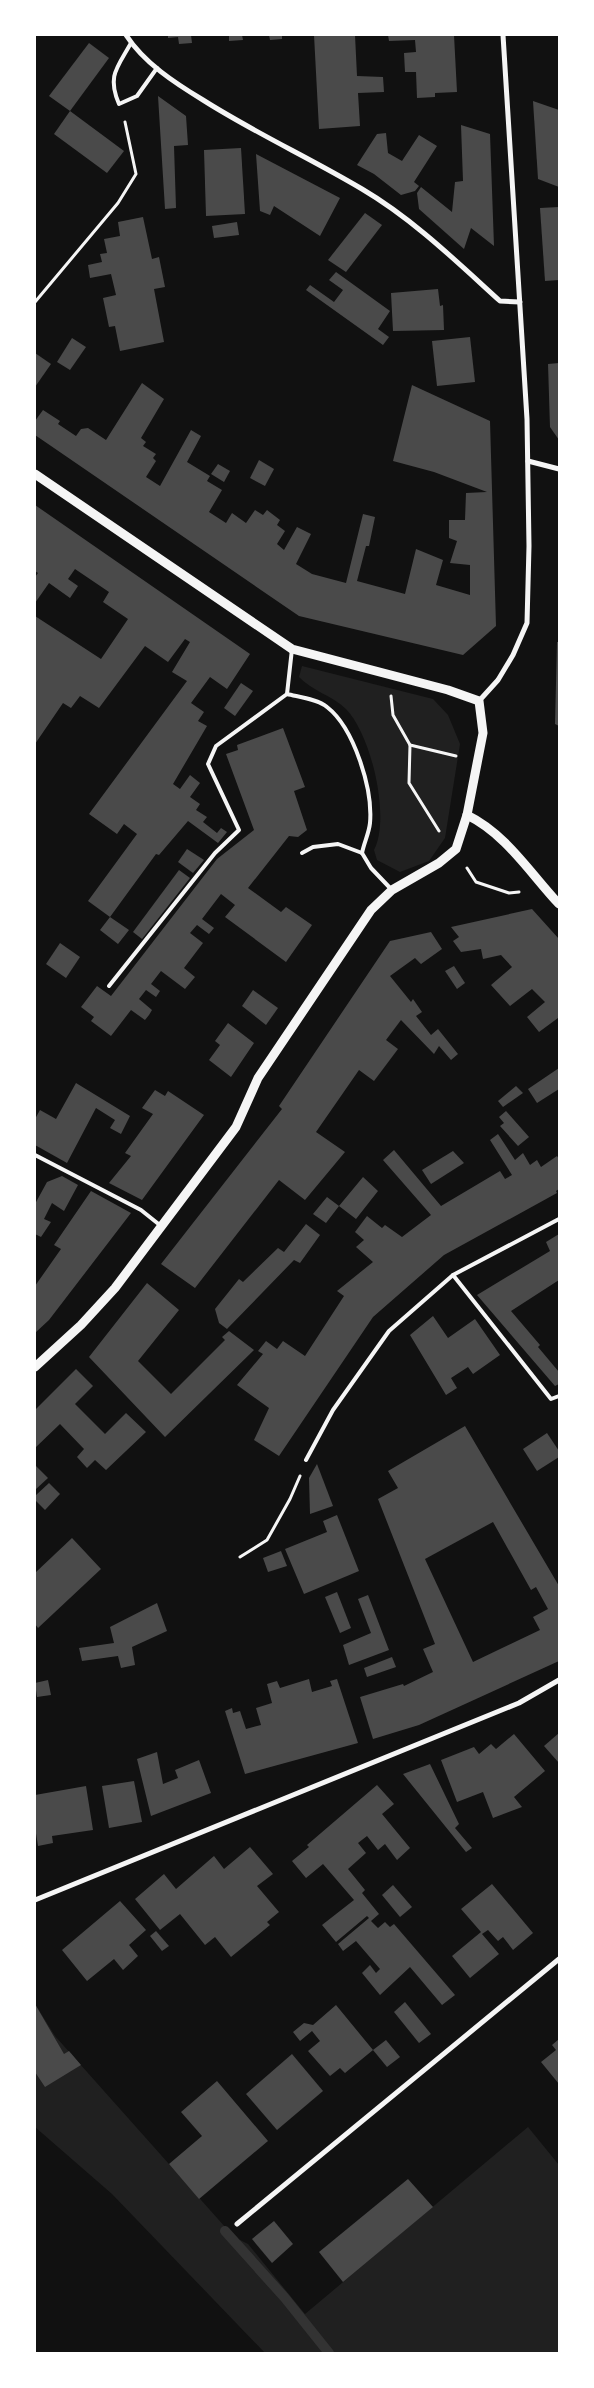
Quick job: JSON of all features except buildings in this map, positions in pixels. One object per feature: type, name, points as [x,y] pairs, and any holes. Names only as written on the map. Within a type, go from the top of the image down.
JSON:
[{"type":"street","points":[[126,35],[131,43],[157,68],[221,112],[363,190],[394,210],[500,302],[520,302]]},
{"type":"street","points":[[478,701],[498,680],[513,655],[527,623],[528,461],[503,35]]},
{"type":"street","points":[[528,461],[559,469]]},
{"type":"street","points":[[35,474],[292,649],[448,690],[478,701]]},
{"type":"street","points":[[35,1367],[81,1325],[115,1288],[236,1127],[258,1078],[307,1008],[371,910],[392,890],[439,863],[456,849],[466,815],[484,733],[478,701]]},
{"type":"street","points":[[466,815],[482,823],[509,846],[559,904]]},
{"type":"street","points":[[35,1900],[519,1703],[559,1680]]},
{"type":"street","points":[[237,2224],[559,1959]]},
{"type":"lane","points":[[131,43],[113,74],[113,89],[120,104],[137,96],[157,68]]},
{"type":"lane","points":[[109,986],[215,853],[239,830],[208,764],[216,746],[287,694],[292,649]]},
{"type":"lane","points":[[287,694],[327,706],[348,731],[362,770],[370,809],[370,824],[362,853]]},
{"type":"lane","points":[[302,853],[313,848],[338,844],[362,853],[372,868],[392,890]]},
{"type":"lane","points":[[35,1155],[141,1210],[162,1226]]},
{"type":"lane","points":[[306,1460],[333,1410],[389,1331],[453,1275],[559,1219]]},
{"type":"lane","points":[[453,1275],[551,1399],[559,1396]]},
{"type":"path","points":[[35,302],[118,203],[136,174],[130,138],[120,104]]},
{"type":"path","points":[[392,676],[390,702],[393,715],[410,745],[409,783],[437,829],[456,849],[476,882],[509,893],[530,892],[544,888]]},
{"type":"path","points":[[410,745],[432,752],[478,761]]},
{"type":"path","points":[[240,1557],[267,1540],[290,1499],[306,1460]]},
{"type":"shaded area","points":[[302,666],[433,699],[448,715],[460,744],[445,838],[429,861],[400,872],[377,860],[374,850],[379,836],[379,798],[376,777],[363,737],[355,721],[341,704],[310,686],[299,677]]},
{"type":"shaded area","points":[[35,2004],[55,2036],[234,2237],[248,2244],[305,2314],[528,2127],[559,2165],[559,2353],[265,2353],[112,2194],[35,2127]]},
{"type":"waterway","points":[[225,2231],[285,2298],[329,2353]]}]
